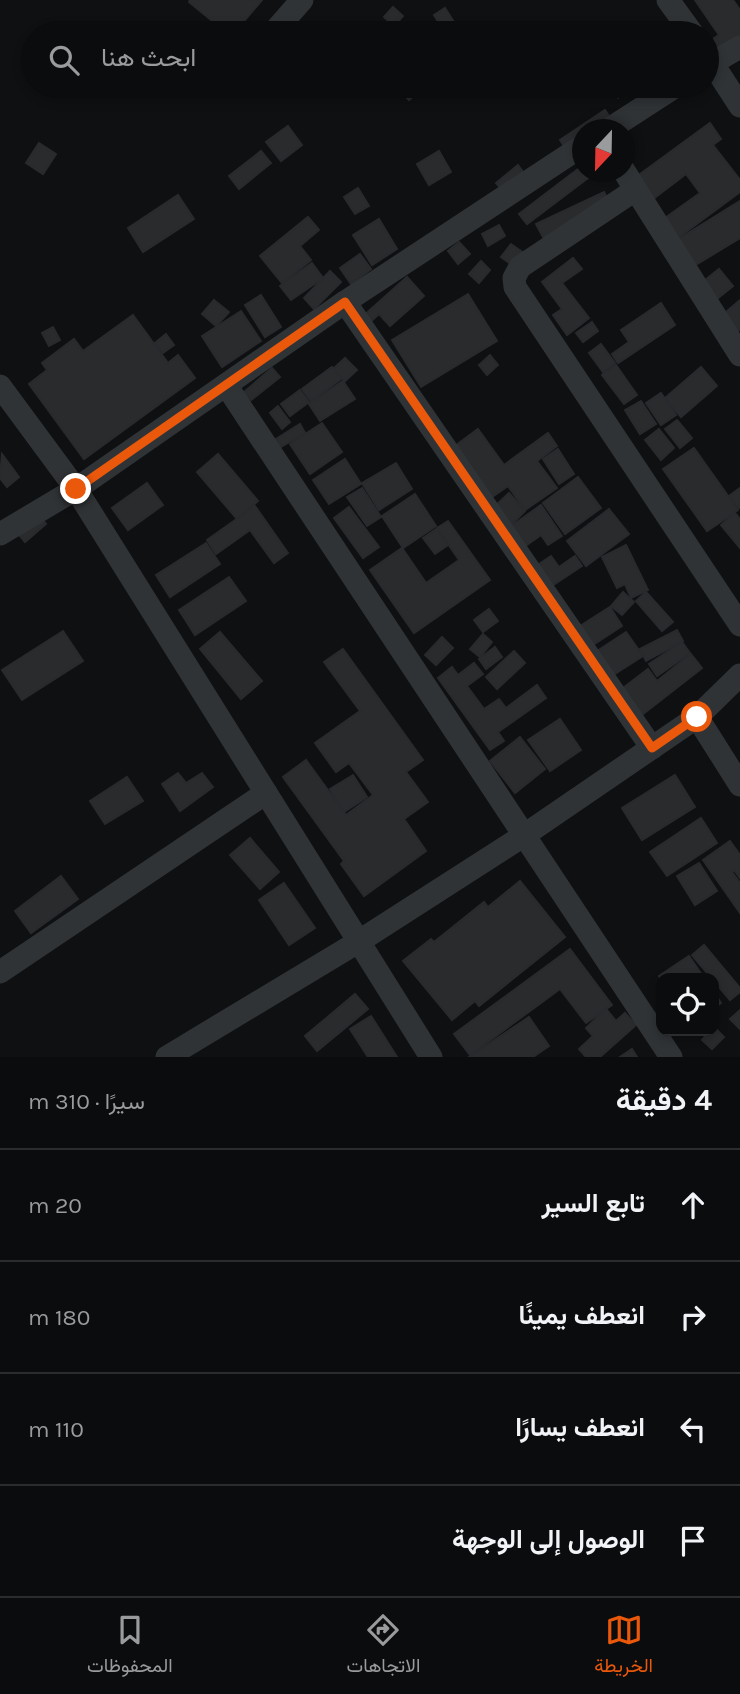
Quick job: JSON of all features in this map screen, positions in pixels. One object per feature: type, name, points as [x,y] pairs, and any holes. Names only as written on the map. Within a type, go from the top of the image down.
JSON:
[{"type":"street","points":[[284,21],[302,0]]},
{"type":"street","points":[[668,0],[683,21]]},
{"type":"street","points":[[719,56],[740,47]]},
{"type":"street","points":[[719,76],[740,106]]},
{"type":"street","points":[[625,119],[657,98]]},
{"type":"street","points":[[0,534],[76,489],[345,302],[572,153]]},
{"type":"street","points":[[629,182],[520,267],[514,278],[515,286],[740,625]]},
{"type":"street","points":[[631,182],[740,355]]},
{"type":"street","points":[[345,302],[652,748]]},
{"type":"street","points":[[226,385],[671,1057]]},
{"type":"street","points":[[0,386],[76,489],[431,1057]]},
{"type":"street","points":[[167,1057],[358,942],[523,836],[697,717],[740,675]]},
{"type":"street","points":[[697,717],[740,785]]},
{"type":"street","points":[[0,972],[265,793]]},
{"type":"building","points":[[262,0],[244,21],[212,21],[189,2]]},
{"type":"building","points":[[695,0],[733,0],[740,10],[740,43],[721,56],[719,21],[709,21]]},
{"type":"building","points":[[393,7],[403,16],[398,21],[388,21],[384,17]]},
{"type":"building","points":[[445,8],[453,21],[438,21],[434,15]]},
{"type":"building","points":[[605,110],[611,119],[592,119]]},
{"type":"building","points":[[710,123],[721,139],[713,145],[740,180],[740,192],[679,237],[665,218],[700,193],[686,174],[649,202],[634,182],[635,178]]},
{"type":"building","points":[[288,126],[302,145],[281,161],[266,142]]},
{"type":"building","points":[[572,132],[572,145],[566,149],[560,140]]},
{"type":"building","points":[[39,143],[56,154],[43,174],[26,163]]},
{"type":"building","points":[[261,151],[271,163],[239,189],[229,176]]},
{"type":"building","points":[[439,151],[451,172],[429,185],[417,164]]},
{"type":"building","points":[[518,165],[526,176],[505,193],[496,183]]},
{"type":"building","points":[[572,174],[572,182],[583,182],[527,224],[519,214]]},
{"type":"building","points":[[358,188],[369,206],[355,214],[344,197]]},
{"type":"building","points":[[604,192],[612,208],[544,239],[536,224]]},
{"type":"building","points":[[178,195],[194,219],[143,252],[128,228]]},
{"type":"building","points":[[740,201],[740,238],[694,266],[677,240]]},
{"type":"building","points":[[308,217],[319,230],[300,246],[311,260],[282,283],[260,256]]},
{"type":"building","points":[[379,219],[397,249],[372,265],[353,235]]},
{"type":"building","points":[[499,225],[505,236],[488,246],[482,234]]},
{"type":"building","points":[[459,242],[470,254],[458,264],[448,251]]},
{"type":"building","points":[[511,244],[525,254],[515,267],[501,257]]},
{"type":"building","points":[[360,254],[371,269],[351,284],[340,268]]},
{"type":"building","points":[[573,258],[582,269],[562,283],[589,318],[567,335],[553,315],[562,309],[542,282]]},
{"type":"building","points":[[481,261],[490,270],[479,283],[469,274]]},
{"type":"building","points":[[312,263],[323,278],[291,300],[280,286]]},
{"type":"building","points":[[719,269],[733,286],[713,302],[699,285]]},
{"type":"building","points":[[330,271],[341,282],[314,309],[304,298]]},
{"type":"building","points":[[407,277],[424,296],[390,326],[379,314],[368,324],[362,317]]},
{"type":"building","points":[[468,294],[497,341],[421,387],[392,340]]},
{"type":"building","points":[[261,295],[281,327],[265,337],[245,305]]},
{"type":"building","points":[[214,300],[229,312],[216,326],[202,314]]},
{"type":"building","points":[[740,300],[740,329],[735,334],[720,317]]},
{"type":"building","points":[[661,303],[675,325],[618,363],[612,354],[629,342],[621,330]]},
{"type":"building","points":[[241,311],[261,341],[222,367],[202,336]]},
{"type":"building","points":[[133,315],[168,363],[178,355],[195,378],[84,459],[29,384],[47,370],[42,363],[74,339],[83,351]]},
{"type":"building","points":[[592,322],[598,331],[583,342],[576,333]]},
{"type":"building","points":[[53,327],[60,340],[49,346],[42,333]]},
{"type":"building","points":[[166,334],[174,345],[163,353],[155,343]]},
{"type":"building","points":[[601,344],[615,363],[603,372],[589,353]]},
{"type":"building","points":[[490,355],[498,365],[487,375],[479,365]]},
{"type":"building","points":[[345,358],[357,370],[345,381],[333,369]]},
{"type":"building","points":[[616,365],[637,395],[624,404],[602,375]]},
{"type":"building","points":[[332,367],[341,379],[311,401],[302,389]]},
{"type":"building","points":[[701,367],[717,386],[681,417],[665,398]]},
{"type":"building","points":[[272,368],[280,377],[251,400],[244,392]]},
{"type":"building","points":[[343,381],[355,399],[320,421],[309,404]]},
{"type":"building","points":[[300,390],[309,402],[290,416],[281,404]]},
{"type":"building","points":[[661,393],[676,415],[661,425],[646,403]]},
{"type":"building","points":[[641,401],[656,424],[640,434],[625,410]]},
{"type":"building","points":[[278,406],[290,422],[282,429],[270,413]]},
{"type":"building","points":[[677,420],[692,438],[680,448],[665,429]]},
{"type":"building","points":[[322,423],[342,452],[310,474],[290,444]]},
{"type":"building","points":[[300,424],[305,433],[281,447],[276,439]]},
{"type":"building","points":[[478,429],[504,465],[548,433],[557,446],[537,461],[557,488],[525,510],[508,486],[492,497],[455,446]]},
{"type":"building","points":[[659,429],[674,448],[661,460],[645,440]]},
{"type":"building","points":[[694,448],[738,510],[707,531],[663,469]]},
{"type":"building","points":[[558,449],[574,474],[559,484],[543,459]]},
{"type":"building","points":[[2,454],[19,477],[7,487],[0,478]]},
{"type":"building","points":[[218,454],[258,501],[237,519],[197,472]]},
{"type":"building","points":[[345,459],[361,484],[329,504],[313,480]]},
{"type":"building","points":[[396,463],[412,489],[379,510],[362,483]]},
{"type":"building","points":[[578,477],[601,508],[565,534],[543,503]]},
{"type":"building","points":[[147,483],[163,505],[128,530],[112,508]]},
{"type":"building","points":[[362,488],[381,517],[367,526],[347,497]]},
{"type":"building","points":[[740,488],[740,507],[739,508],[729,496]]},
{"type":"building","points":[[509,493],[525,511],[510,526],[493,508]]},
{"type":"building","points":[[415,494],[436,526],[403,548],[382,516]]},
{"type":"building","points":[[541,505],[562,536],[548,545],[541,535],[524,547],[510,527]]},
{"type":"building","points":[[255,506],[288,553],[274,563],[250,530],[216,554],[207,540]]},
{"type":"building","points":[[349,507],[379,547],[363,558],[334,518]]},
{"type":"building","points":[[609,509],[629,534],[586,566],[567,541]]},
{"type":"building","points":[[37,513],[46,524],[25,542],[15,530]]},
{"type":"building","points":[[735,513],[740,519],[740,548],[721,525]]},
{"type":"building","points":[[448,521],[490,580],[414,633],[370,570],[402,548],[426,583],[459,560],[437,528]]},
{"type":"building","points":[[436,529],[448,545],[435,554],[423,538]]},
{"type":"building","points":[[206,543],[220,564],[170,597],[156,575]]},
{"type":"building","points":[[626,545],[648,590],[631,598],[625,584],[617,588],[602,557]]},
{"type":"building","points":[[551,556],[559,567],[575,556],[582,566],[550,587],[536,566]]},
{"type":"building","points":[[229,577],[246,601],[195,635],[179,610]]},
{"type":"building","points":[[623,592],[634,602],[622,615],[611,606]]},
{"type":"building","points":[[646,592],[673,622],[662,631],[636,601]]},
{"type":"building","points":[[610,607],[622,626],[590,647],[577,628]]},
{"type":"building","points":[[489,609],[498,621],[483,632],[474,620]]},
{"type":"building","points":[[677,630],[683,641],[646,661],[640,649]]},
{"type":"building","points":[[63,631],[83,661],[22,700],[2,670]]},
{"type":"building","points":[[220,632],[262,681],[241,699],[200,649]]},
{"type":"building","points":[[626,632],[643,656],[607,679],[591,655]]},
{"type":"building","points":[[483,634],[492,642],[480,657],[470,649]]},
{"type":"building","points":[[442,637],[453,648],[436,665],[425,655]]},
{"type":"building","points":[[682,642],[690,653],[657,676],[649,664]]},
{"type":"building","points":[[495,647],[502,657],[486,669],[479,659]]},
{"type":"building","points":[[343,649],[423,760],[406,772],[428,802],[404,819],[426,851],[364,896],[341,864],[344,861],[283,777],[306,760],[346,815],[373,795],[349,763],[336,772],[315,743],[360,711],[324,662]]},
{"type":"building","points":[[514,651],[525,663],[497,689],[486,677]]},
{"type":"building","points":[[691,654],[702,668],[634,721],[614,695],[648,669],[657,681]]},
{"type":"building","points":[[474,663],[483,674],[467,686],[484,709],[499,699],[506,708],[537,685],[546,698],[498,732],[504,741],[490,750],[438,678],[452,667],[458,675]]},
{"type":"building","points":[[560,719],[581,750],[550,771],[528,740]]},
{"type":"building","points":[[520,737],[545,769],[515,793],[490,761]]},
{"type":"building","points":[[178,773],[186,783],[202,773],[213,787],[180,811],[162,784]]},
{"type":"building","points":[[353,775],[367,797],[344,812],[330,789]]},
{"type":"building","points":[[675,775],[695,807],[642,840],[622,808]]},
{"type":"building","points":[[127,777],[143,801],[105,824],[90,801]]},
{"type":"building","points":[[701,818],[717,843],[667,876],[650,852]]},
{"type":"building","points":[[250,838],[279,872],[260,889],[230,855]]},
{"type":"building","points":[[730,841],[740,855],[740,878],[734,870],[732,872],[740,883],[740,913],[703,860]]},
{"type":"building","points":[[699,863],[717,891],[695,905],[677,876]]},
{"type":"building","points":[[61,876],[78,899],[31,933],[15,911]]},
{"type":"building","points":[[520,881],[565,937],[479,1006],[475,1001],[452,1020],[403,961],[431,939],[434,942],[484,902],[488,907]]},
{"type":"building","points":[[284,883],[315,928],[289,945],[259,900]]},
{"type":"building","points":[[704,945],[740,988],[740,992],[730,1000],[719,987],[719,973],[707,973],[692,955]]},
{"type":"building","points":[[570,949],[612,1005],[586,1023],[560,989],[470,1055],[454,1034]]},
{"type":"building","points":[[689,956],[701,973],[664,973]]},
{"type":"building","points":[[355,994],[368,1009],[317,1051],[305,1036]]},
{"type":"building","points":[[606,1009],[616,1021],[625,1013],[636,1025],[600,1057],[586,1057],[579,1049],[593,1036],[586,1028]]},
{"type":"building","points":[[740,1010],[740,1029],[730,1019]]},
{"type":"building","points":[[371,1016],[397,1057],[368,1057],[350,1029]]},
{"type":"building","points":[[529,1017],[549,1046],[533,1057],[469,1057]]},
{"type":"building","points":[[719,1032],[724,1037],[712,1049],[702,1040],[706,1036],[719,1036]]},
{"type":"building","points":[[632,1049],[637,1057],[620,1057]]},
{"type":"route","points":[[76,489],[345,302],[652,748],[697,717]]}]
